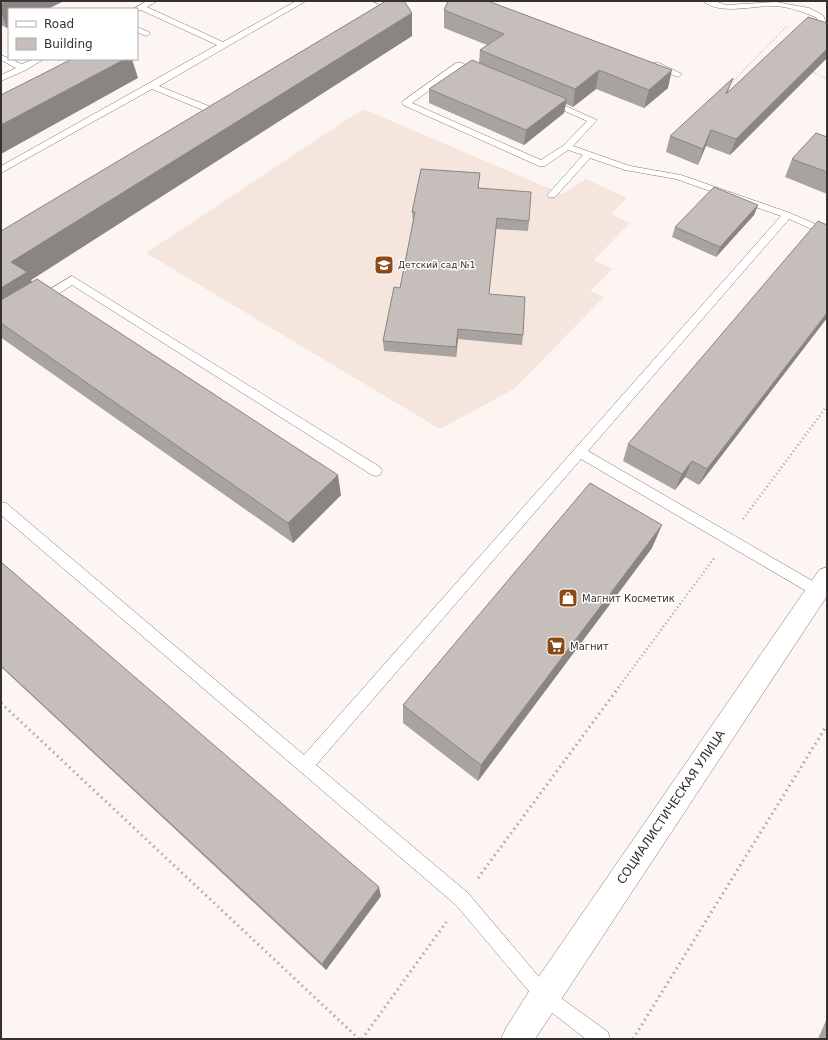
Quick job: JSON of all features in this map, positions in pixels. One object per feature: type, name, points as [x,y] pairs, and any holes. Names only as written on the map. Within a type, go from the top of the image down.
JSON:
[{"type":"main road","name":"СОЦИАЛИСТИЧЕСКАЯ УЛИЦА","points":[[517,1039],[544,996],[822,584]]},
{"type":"lane","points":[[138,8],[153,1]]},
{"type":"lane","points":[[1,170],[302,1]]},
{"type":"lane","points":[[376,1],[387,8],[399,1]]},
{"type":"lane","points":[[707,1],[726,7],[776,4],[806,10],[820,17],[823,26],[827,27]]},
{"type":"lane","points":[[138,8],[223,45]]},
{"type":"lane","points":[[138,30],[146,34]]},
{"type":"lane","points":[[1,57],[23,68]]},
{"type":"lane","points":[[1,78],[38,60]]},
{"type":"lane","points":[[648,62],[678,74]]},
{"type":"lane","points":[[487,77],[459,65],[406,103],[542,164],[567,147],[593,120],[543,100]]},
{"type":"lane","points":[[152,86],[213,111]]},
{"type":"lane","points":[[567,147],[628,168],[678,177],[786,215],[827,233]]},
{"type":"lane","points":[[552,195],[589,154]]},
{"type":"lane","points":[[306,765],[786,215]]},
{"type":"lane","points":[[33,305],[72,280],[376,471]]},
{"type":"lane","points":[[579,452],[728,539],[822,584]]},
{"type":"lane","points":[[1,507],[462,899],[544,996],[601,1039]]},
{"type":"path","points":[[726,89],[768,45],[806,10]]},
{"type":"path","points":[[768,45],[773,49]]},
{"type":"path","points":[[807,70],[827,79]]},
{"type":"path","points":[[1,703],[360,1039],[827,406]]},
{"type":"path","points":[[632,1039],[827,725]]},
{"type":"shaded area","name":"Детский сад №1","points":[[363,109],[563,194],[586,179],[627,198],[611,214],[630,223],[594,260],[613,269],[590,291],[604,297],[514,389],[440,429],[146,253]]},
{"type":"building","points":[[1,1],[8,1],[1,4]]},
{"type":"building","points":[[386,1],[404,1],[412,13],[11,262],[27,272],[1,288],[1,231]]},
{"type":"building","points":[[448,1],[488,1],[672,70],[649,90],[599,70],[575,89],[480,50],[504,34],[444,10]]},
{"type":"building","points":[[808,17],[827,23],[827,49],[736,139],[711,130],[703,149],[670,136],[733,78],[726,94]]},
{"type":"building","points":[[70,60],[123,60],[1,125],[1,95]]},
{"type":"building","points":[[472,60],[567,99],[526,130],[429,89]]},
{"type":"building","points":[[816,133],[827,137],[827,172],[792,159]]},
{"type":"building","points":[[421,169],[480,173],[478,188],[531,192],[529,221],[497,218],[489,294],[525,297],[523,335],[458,329],[456,347],[383,341],[394,287],[400,288],[415,212],[412,212]]},
{"type":"building","points":[[714,187],[758,205],[720,247],[675,227]]},
{"type":"building","points":[[818,221],[827,225],[827,313],[707,469],[692,461],[682,474],[628,444]]},
{"type":"building","points":[[37,279],[338,475],[288,523],[1,323],[1,300]]},
{"type":"building","points":[[590,483],[662,525],[481,765],[403,705]]},
{"type":"building","points":[[1,562],[379,887],[322,964],[1,666]]},
{"type":"place","name":"Детский сад №1","points":[[384,265]]},
{"type":"place","name":"Магнит Косметик","points":[[568,598]]},
{"type":"place","name":"Магнит","points":[[556,646]]}]
